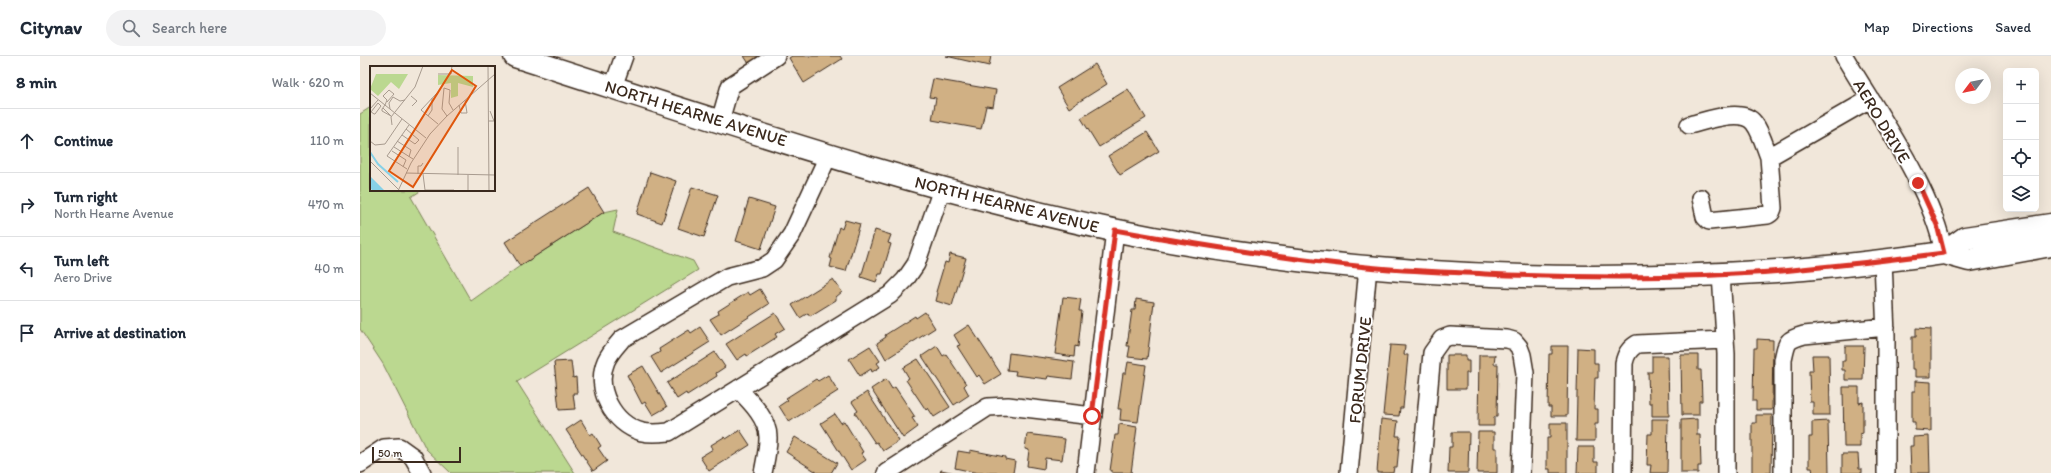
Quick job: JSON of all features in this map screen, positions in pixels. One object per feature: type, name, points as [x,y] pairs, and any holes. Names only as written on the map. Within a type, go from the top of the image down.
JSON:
[{"type":"main road","name":"NORTH HEARNE AVENUE","points":[[515,56],[540,60],[613,87],[942,189],[1115,230],[1225,249],[1368,267],[1571,277],[1721,274],[1780,271],[1944,253],[1969,260],[2051,245]]},
{"type":"main road","name":"NORTH HEARNE AVENUE","points":[[1944,253],[1965,238],[2051,224]]},
{"type":"street","points":[[613,87],[624,56]]},
{"type":"street","points":[[720,121],[730,86],[776,56]]},
{"type":"street","name":"AERO DRIVE","points":[[1844,56],[1918,183],[1937,225],[1944,253]]},
{"type":"street","points":[[1769,157],[1870,99]]},
{"type":"street","points":[[1689,125],[1734,115],[1745,115],[1756,124],[1769,157],[1773,208],[1771,213],[1768,215],[1709,221],[1704,217],[1701,198]]},
{"type":"street","points":[[829,154],[792,234],[774,260],[762,268],[727,277],[622,339],[613,349],[602,374],[605,398],[612,412],[627,425],[641,432],[654,434],[669,432],[890,295],[905,280],[916,264],[942,189]]},
{"type":"street","points":[[1086,473],[1115,230]]},
{"type":"street","points":[[1883,260],[1886,327],[1886,473]]},
{"type":"street","name":"FORUM DRIVE","points":[[1349,473],[1368,267]]},
{"type":"street","points":[[1721,274],[1727,381],[1726,473]]},
{"type":"street","points":[[1783,473],[1783,360],[1786,344],[1791,339],[1804,335],[1886,327]]},
{"type":"street","points":[[1421,473],[1432,353],[1442,339],[1450,336],[1507,339],[1514,341],[1519,348],[1522,355],[1525,373],[1521,473]]},
{"type":"street","points":[[1623,473],[1624,363],[1626,355],[1631,348],[1637,344],[1724,340]]},
{"type":"street","points":[[738,389],[752,403],[766,425],[768,438],[763,473]]},
{"type":"street","points":[[886,473],[988,407],[1008,406],[1092,416]]},
{"type":"street","points":[[360,464],[384,448],[400,447],[413,458],[422,473]]},
{"type":"green space","points":[[370,108],[370,191],[420,191],[411,197],[471,301],[520,266],[604,212],[618,209],[613,232],[693,261],[698,270],[517,382],[575,473],[451,473],[426,449],[383,364],[360,329],[360,114]]},
{"type":"building","points":[[744,56],[765,56],[750,65]]},
{"type":"building","points":[[792,56],[840,56],[842,59],[804,83],[789,58]]},
{"type":"building","points":[[946,56],[991,56],[989,66]]},
{"type":"building","points":[[1095,64],[1107,84],[1069,108],[1057,88]]},
{"type":"building","points":[[933,79],[996,90],[993,107],[986,106],[981,129],[932,120],[936,98],[929,97]]},
{"type":"building","points":[[1128,89],[1146,118],[1099,147],[1081,118]]},
{"type":"building","points":[[1147,132],[1159,151],[1120,175],[1108,156]]},
{"type":"building","points":[[650,172],[676,181],[662,223],[637,214]]},
{"type":"building","points":[[692,187],[718,195],[704,237],[678,228]]},
{"type":"building","points":[[589,188],[604,212],[520,266],[505,242]]},
{"type":"building","points":[[749,199],[775,207],[761,249],[736,241]]},
{"type":"building","points":[[845,220],[860,224],[846,271],[830,267],[832,259],[830,258],[839,227],[842,229]]},
{"type":"building","points":[[875,230],[891,235],[888,243],[891,244],[882,274],[879,274],[876,282],[861,277]]},
{"type":"building","points":[[950,254],[966,258],[952,306],[936,301],[938,293],[936,292],[945,262],[948,263]]},
{"type":"building","points":[[833,279],[842,292],[836,297],[836,300],[810,316],[808,313],[800,318],[792,305]]},
{"type":"building","points":[[760,289],[769,304],[721,335],[710,319],[719,314],[718,311],[748,292],[750,295]]},
{"type":"building","points":[[1063,297],[1081,299],[1079,311],[1082,311],[1078,347],[1075,346],[1074,357],[1055,354]]},
{"type":"building","points":[[1136,299],[1154,302],[1147,359],[1128,357],[1130,346],[1127,346],[1132,310],[1135,310]]},
{"type":"building","points":[[925,312],[935,328],[886,359],[877,343],[886,337],[885,335],[915,316],[916,318]]},
{"type":"building","points":[[775,313],[785,328],[775,334],[777,337],[747,356],[746,354],[737,360],[726,344]]},
{"type":"building","points":[[969,325],[1001,374],[985,384],[979,375],[977,377],[957,346],[960,345],[954,335]]},
{"type":"building","points":[[700,327],[710,342],[661,373],[651,357],[660,352],[659,349],[689,330],[691,333]]},
{"type":"building","points":[[1916,328],[1931,329],[1931,377],[1915,377],[1915,369],[1912,369],[1912,337],[1916,337]]},
{"type":"building","points":[[1757,339],[1773,340],[1772,410],[1756,410],[1756,401],[1753,401],[1754,348],[1757,348]]},
{"type":"building","points":[[1390,345],[1405,346],[1404,355],[1408,355],[1403,408],[1400,408],[1399,416],[1383,415]]},
{"type":"building","points":[[870,346],[880,361],[877,363],[880,367],[872,372],[871,369],[860,376],[849,359]]},
{"type":"building","points":[[937,346],[943,356],[946,354],[966,384],[964,386],[969,395],[954,405],[922,356]]},
{"type":"building","points":[[1552,346],[1568,346],[1567,416],[1551,416],[1551,407],[1548,407],[1549,354],[1552,354]]},
{"type":"building","points":[[1845,346],[1864,346],[1863,380],[1845,380],[1845,370],[1842,370],[1842,361],[1845,361]]},
{"type":"building","points":[[1578,348],[1594,349],[1594,363],[1598,363],[1598,378],[1595,378],[1594,409],[1598,409],[1598,424],[1595,424],[1595,441],[1576,441]]},
{"type":"building","points":[[715,352],[725,367],[716,373],[717,376],[687,395],[686,393],[677,399],[667,383]]},
{"type":"building","points":[[1009,353],[1074,362],[1072,379],[1048,376],[1047,379],[1015,375],[1016,371],[1007,370]]},
{"type":"building","points":[[1447,355],[1466,355],[1466,361],[1469,361],[1469,373],[1466,373],[1466,389],[1447,389]]},
{"type":"building","points":[[1479,355],[1495,355],[1494,364],[1498,364],[1497,417],[1494,417],[1494,426],[1478,426]]},
{"type":"building","points":[[1681,355],[1698,355],[1698,370],[1701,370],[1702,401],[1699,401],[1699,415],[1682,415]]},
{"type":"building","points":[[1812,355],[1829,355],[1830,415],[1813,415],[1813,402],[1810,402],[1809,371],[1813,371]]},
{"type":"building","points":[[1652,356],[1668,356],[1669,416],[1652,416],[1652,403],[1649,403],[1648,372],[1652,372]]},
{"type":"building","points":[[918,359],[950,407],[934,417],[928,408],[926,410],[906,380],[909,378],[903,368]]},
{"type":"building","points":[[571,361],[573,378],[576,377],[577,393],[573,393],[575,409],[559,410],[554,362]]},
{"type":"building","points":[[1128,362],[1146,365],[1138,422],[1120,420],[1121,409],[1118,409],[1123,373],[1126,373]]},
{"type":"building","points":[[643,366],[667,407],[653,415],[645,402],[642,404],[627,375]]},
{"type":"building","points":[[828,375],[838,391],[789,422],[779,406],[788,400],[786,398],[816,379],[818,381]]},
{"type":"building","points":[[886,379],[892,389],[895,387],[915,417],[912,418],[918,427],[903,438],[871,389]]},
{"type":"building","points":[[1915,381],[1931,382],[1931,431],[1915,430],[1915,422],[1912,422],[1912,391],[1915,391]]},
{"type":"building","points":[[1843,387],[1859,387],[1859,403],[1863,402],[1863,433],[1860,434],[1860,447],[1844,447]]},
{"type":"building","points":[[867,392],[899,441],[883,451],[877,442],[875,443],[855,413],[858,411],[852,402]]},
{"type":"building","points":[[835,414],[841,423],[844,421],[863,452],[861,453],[866,460],[851,470],[821,423]]},
{"type":"building","points":[[1756,415],[1772,415],[1771,473],[1752,473],[1752,423],[1756,423]]},
{"type":"building","points":[[1381,419],[1398,421],[1396,436],[1400,436],[1397,467],[1394,467],[1393,473],[1377,473]]},
{"type":"building","points":[[1652,419],[1668,419],[1667,473],[1650,473],[1651,465],[1647,465],[1648,434],[1652,434]]},
{"type":"building","points":[[1697,419],[1697,435],[1700,435],[1701,466],[1698,466],[1698,473],[1681,473],[1681,420]]},
{"type":"building","points":[[581,420],[590,435],[593,433],[601,446],[598,448],[607,461],[593,471],[566,430]]},
{"type":"building","points":[[1828,421],[1829,473],[1813,473],[1812,468],[1809,468],[1809,437],[1812,437],[1812,422]]},
{"type":"building","points":[[1550,423],[1567,423],[1567,473],[1550,473],[1550,469],[1547,469],[1547,438],[1550,438]]},
{"type":"building","points":[[1119,424],[1137,427],[1131,473],[1112,473],[1112,471],[1110,471],[1115,435],[1118,435]]},
{"type":"building","points":[[740,430],[750,445],[709,471],[700,457],[713,449],[711,445],[724,437],[726,439]]},
{"type":"building","points":[[1452,432],[1469,432],[1468,473],[1448,473],[1449,447],[1452,447]]},
{"type":"building","points":[[1478,432],[1494,432],[1494,448],[1497,448],[1497,473],[1477,473]]},
{"type":"building","points":[[1027,434],[1065,439],[1062,460],[1045,458],[1044,469],[1027,466],[1029,450],[1025,449]]},
{"type":"building","points":[[1929,436],[1930,473],[1911,473],[1910,446],[1913,446],[1913,437]]},
{"type":"building","points":[[795,437],[837,463],[831,473],[818,473],[786,452]]},
{"type":"building","points":[[1578,447],[1594,447],[1594,462],[1598,462],[1598,473],[1577,473]]},
{"type":"building","points":[[970,450],[1005,457],[1005,459],[1015,461],[1013,473],[978,473],[955,468],[958,451],[970,453]]},
{"type":"building","points":[[1842,454],[1858,454],[1859,469],[1862,469],[1862,473],[1842,473]]},
{"type":"building","points":[[941,470],[955,473],[940,473]]},
{"type":"route","points":[[1092,416],[1115,230],[1225,249],[1294,258],[1368,267],[1444,272],[1571,277],[1630,277],[1780,271],[1944,253],[1942,239],[1937,225],[1918,183]]}]
